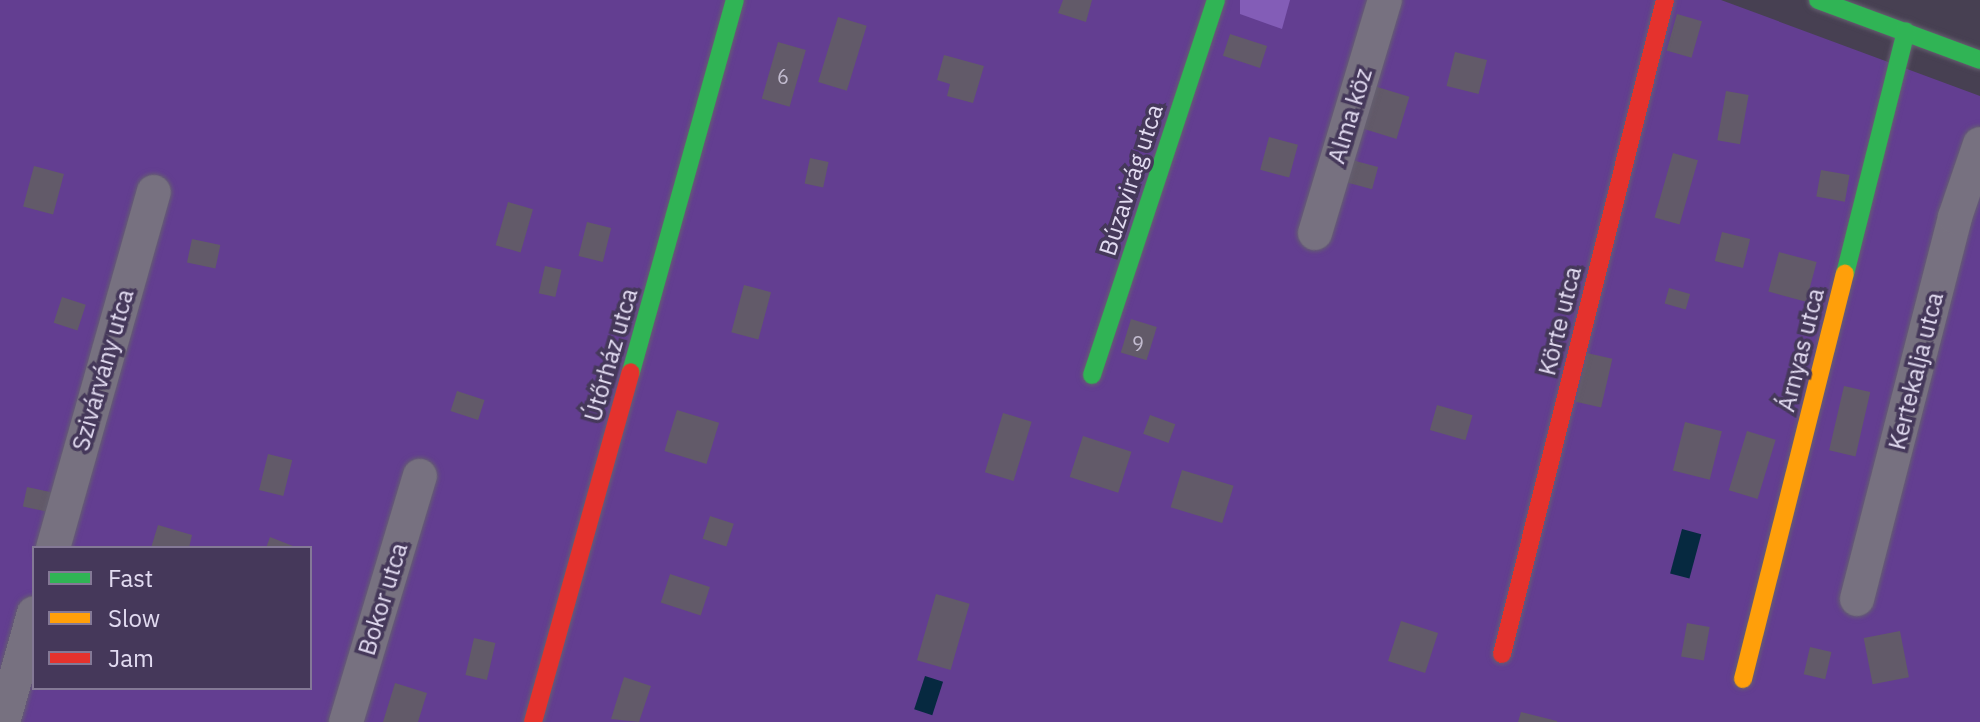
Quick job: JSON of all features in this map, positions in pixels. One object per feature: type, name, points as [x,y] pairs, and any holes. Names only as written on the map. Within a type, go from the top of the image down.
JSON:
[{"type":"street","name":"Útőrház utca","points":[[533,722],[735,0]]},
{"type":"street","name":"Búzavirág utca","points":[[1092,375],[1216,0]]},
{"type":"street","name":"Alma köz","points":[[1315,233],[1385,0]]},
{"type":"street","name":"Körte utca","points":[[1502,654],[1665,0]]},
{"type":"street","points":[[1818,0],[1980,60]]},
{"type":"street","name":"Árnyas utca","points":[[1743,679],[1906,32]]},
{"type":"street","name":"Kertekalja utca","points":[[1857,599],[1955,217],[1980,144]]},
{"type":"street","name":"Szivárvány utca","points":[[54,546],[154,192]]},
{"type":"street","name":"Bokor utca","points":[[346,722],[420,476]]},
{"type":"street","points":[[3,722],[32,620]]},
{"type":"shaded area","points":[[0,0],[1721,0],[1980,96],[1980,722],[0,722]]},
{"type":"shaded area","points":[[1240,0],[1290,0],[1282,29],[1240,14]]},
{"type":"water","points":[[1682,529],[1701,534],[1689,579],[1670,573]]},
{"type":"water","points":[[925,676],[943,682],[932,715],[914,709]]},
{"type":"building","points":[[1063,0],[1092,0],[1086,22],[1058,13]]},
{"type":"building","points":[[1677,14],[1702,21],[1692,58],[1667,51]]},
{"type":"building","points":[[838,17],[867,26],[847,91],[818,82]]},
{"type":"building","points":[[1230,34],[1267,46],[1260,68],[1223,56]]},
{"type":"building","points":[[778,42],[806,50],[790,107],[762,99]]},
{"type":"building","points":[[1455,52],[1487,60],[1479,94],[1447,86]]},
{"type":"building","points":[[944,55],[984,66],[973,103],[947,96],[950,84],[937,80]]},
{"type":"building","points":[[1374,86],[1409,97],[1397,139],[1361,128]]},
{"type":"building","points":[[1726,91],[1749,95],[1740,144],[1717,140]]},
{"type":"building","points":[[1269,137],[1298,145],[1289,178],[1260,170]]},
{"type":"building","points":[[1673,153],[1698,160],[1680,225],[1655,217]]},
{"type":"building","points":[[810,158],[829,162],[823,187],[805,183]]},
{"type":"building","points":[[1352,160],[1378,167],[1372,189],[1346,182]]},
{"type":"building","points":[[34,166],[64,174],[53,215],[23,207]]},
{"type":"building","points":[[1821,170],[1850,175],[1845,202],[1816,197]]},
{"type":"building","points":[[508,202],[533,209],[521,252],[496,245]]},
{"type":"building","points":[[587,222],[611,228],[603,262],[579,256]]},
{"type":"building","points":[[1722,232],[1750,239],[1743,268],[1715,261]]},
{"type":"building","points":[[192,239],[220,245],[215,269],[187,262]]},
{"type":"building","points":[[1779,252],[1817,262],[1806,302],[1768,292]]},
{"type":"building","points":[[545,266],[562,270],[555,297],[539,293]]},
{"type":"building","points":[[744,285],[771,292],[758,340],[731,332]]},
{"type":"building","points":[[1669,288],[1690,294],[1686,309],[1665,303]]},
{"type":"building","points":[[62,297],[86,305],[77,330],[54,323]]},
{"type":"building","points":[[1131,319],[1157,327],[1147,360],[1121,352]]},
{"type":"building","points":[[1587,353],[1612,359],[1601,408],[1576,402]]},
{"type":"building","points":[[1844,386],[1870,392],[1855,456],[1829,450]]},
{"type":"building","points":[[457,391],[485,400],[478,420],[451,411]]},
{"type":"building","points":[[1437,405],[1473,415],[1465,440],[1430,430]]},
{"type":"building","points":[[677,410],[719,423],[707,464],[664,451]]},
{"type":"building","points":[[1003,413],[1032,422],[1014,481],[985,472]]},
{"type":"building","points":[[1150,415],[1175,424],[1169,443],[1143,434]]},
{"type":"building","points":[[1685,422],[1722,431],[1710,480],[1673,471]]},
{"type":"building","points":[[1747,431],[1776,440],[1758,499],[1729,490]]},
{"type":"building","points":[[1083,436],[1132,452],[1118,493],[1070,477]]},
{"type":"building","points":[[268,454],[292,460],[283,496],[259,490]]},
{"type":"building","points":[[1182,470],[1234,486],[1222,523],[1171,507]]},
{"type":"building","points":[[27,487],[51,492],[47,512],[23,507]]},
{"type":"building","points":[[710,516],[734,524],[726,547],[703,539]]},
{"type":"building","points":[[158,525],[192,535],[189,546],[152,546]]},
{"type":"building","points":[[270,537],[293,546],[267,546]]},
{"type":"building","points":[[670,574],[710,587],[701,616],[661,603]]},
{"type":"building","points":[[936,594],[970,604],[951,670],[917,660]]},
{"type":"building","points":[[1401,621],[1438,633],[1425,673],[1388,661]]},
{"type":"building","points":[[1687,623],[1710,627],[1704,660],[1681,656]]},
{"type":"building","points":[[1900,631],[1909,677],[1873,684],[1864,638]]},
{"type":"building","points":[[474,638],[495,643],[487,680],[465,675]]},
{"type":"building","points":[[1810,647],[1831,652],[1825,679],[1804,674]]},
{"type":"building","points":[[624,677],[651,686],[639,722],[611,719]]},
{"type":"building","points":[[395,683],[427,693],[418,722],[383,722]]},
{"type":"building","points":[[1521,712],[1557,721],[1557,722],[1518,722]]},
{"type":"traffic: fast","points":[[631,372],[735,0]]},
{"type":"traffic: fast","points":[[1092,375],[1216,0]]},
{"type":"traffic: fast","points":[[1818,0],[1980,60]]},
{"type":"traffic: fast","points":[[1845,274],[1906,32]]},
{"type":"traffic: slow","points":[[1743,679],[1845,274]]},
{"type":"traffic: jam","points":[[1502,654],[1665,0]]},
{"type":"traffic: jam","points":[[533,722],[631,372]]}]
